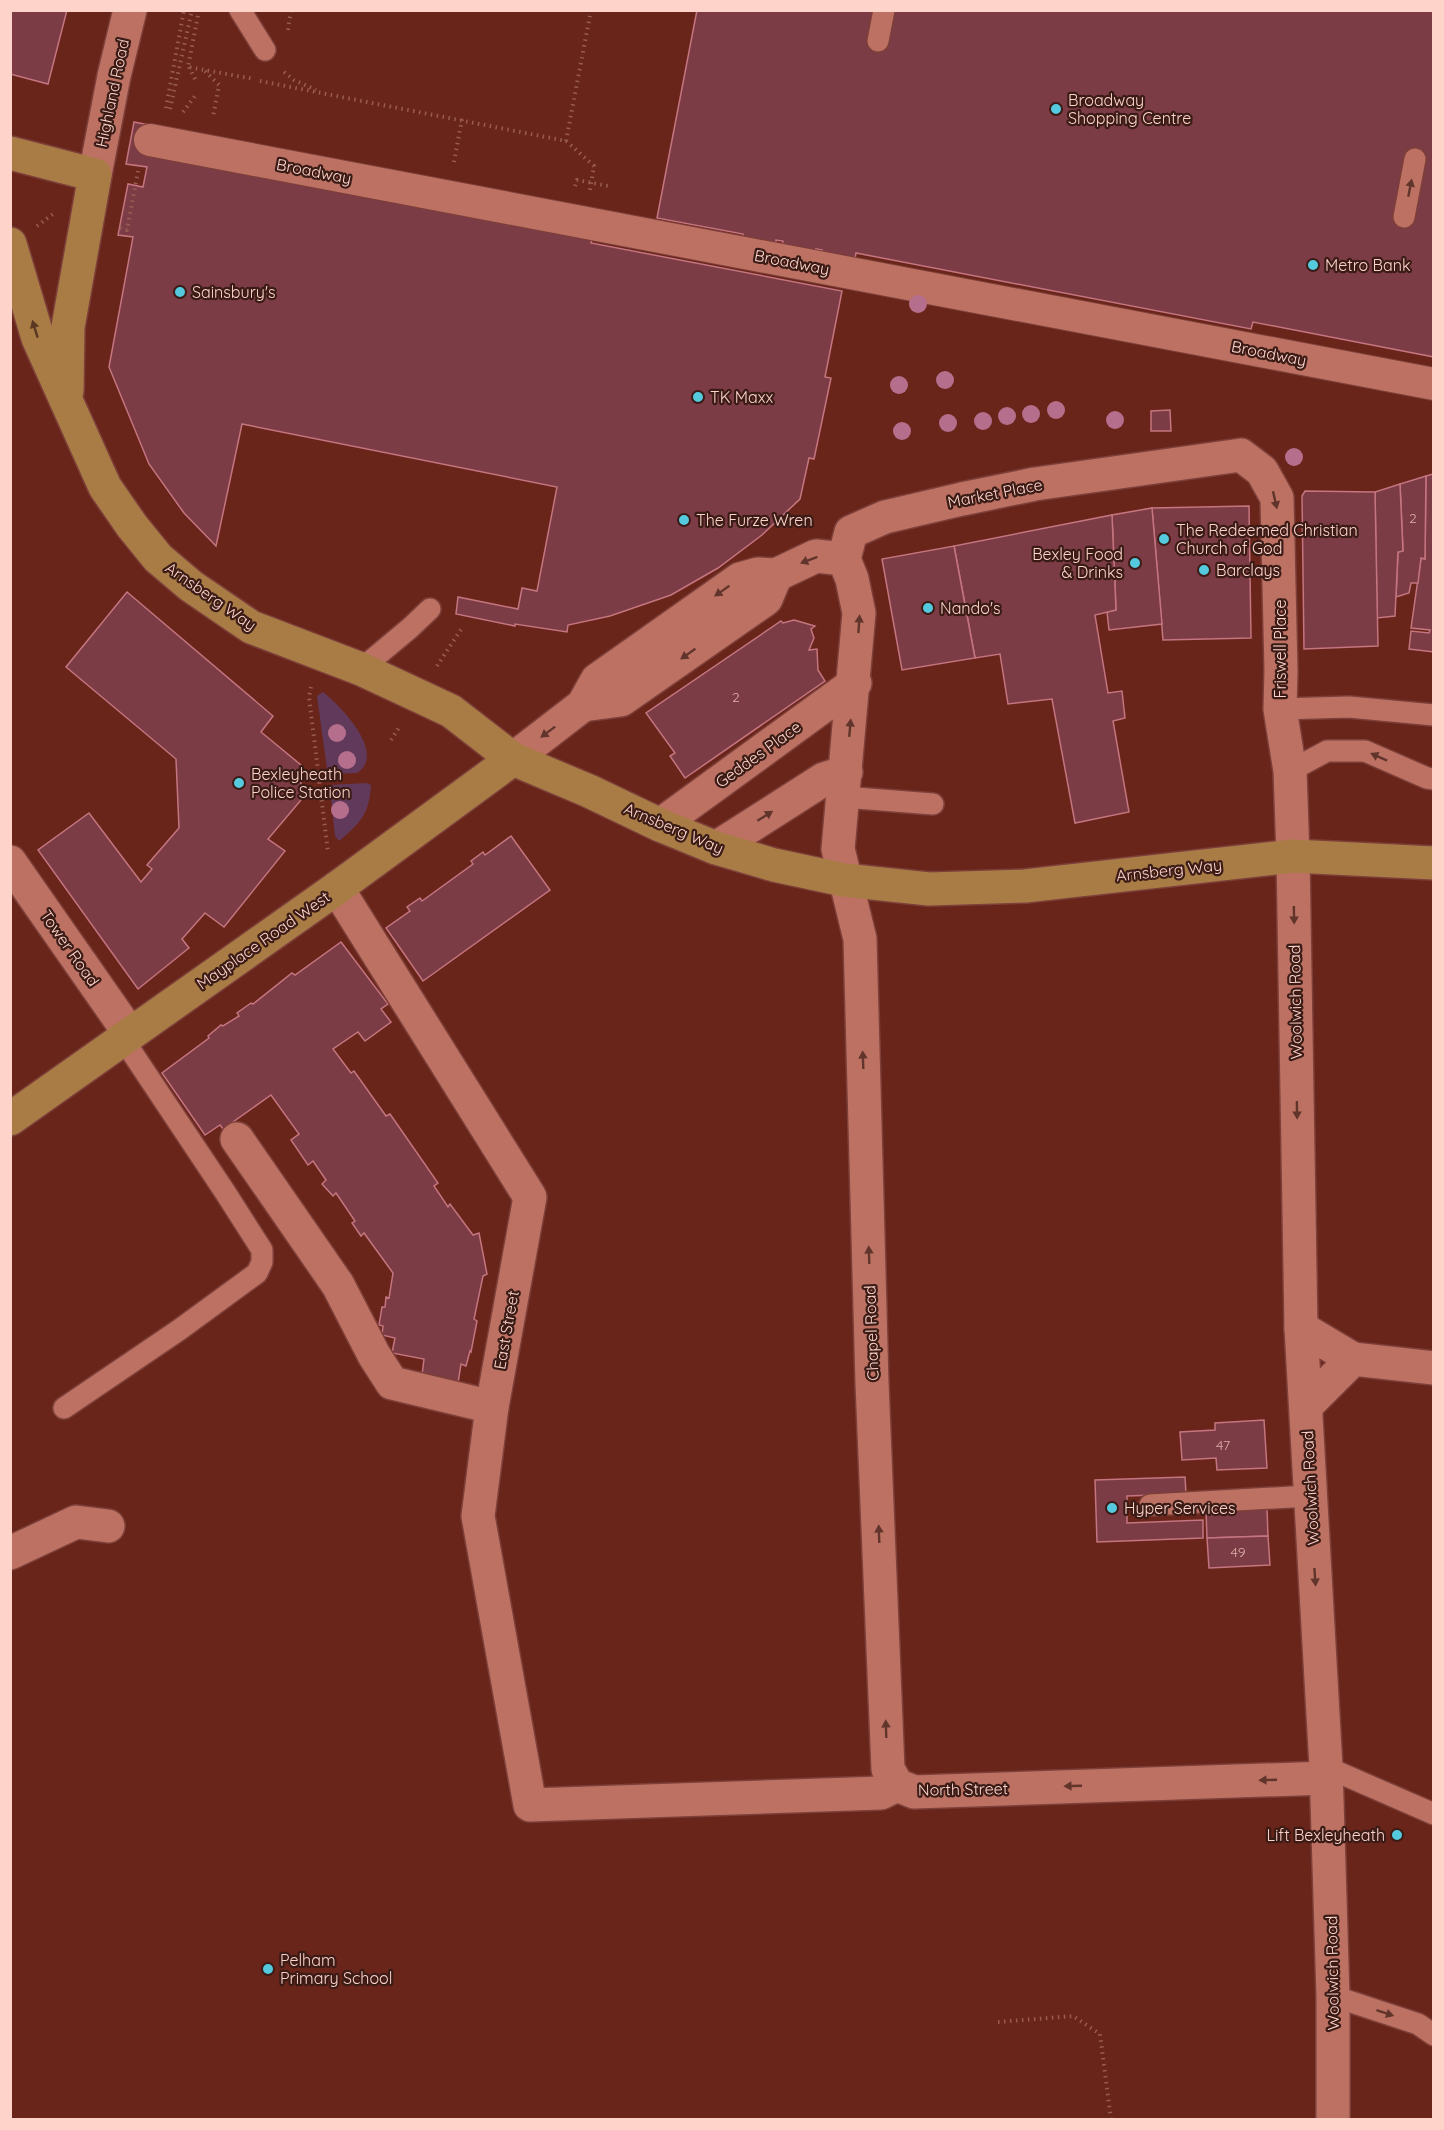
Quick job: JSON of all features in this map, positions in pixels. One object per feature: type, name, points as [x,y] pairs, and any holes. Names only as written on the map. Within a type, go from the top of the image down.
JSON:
[{"type":"main road","points":[[10,153],[95,175]]},
{"type":"main road","name":"Arnsberg Way","points":[[67,401],[68,327],[95,175]]},
{"type":"main road","name":"Arnsberg Way","points":[[10,244],[38,338],[105,487],[158,558],[191,586],[250,627],[361,669],[451,711],[513,759],[589,791],[660,825],[716,848],[774,865],[844,880],[929,890],[1025,886],[1293,856],[1434,862]]},
{"type":"main road","name":"Mayplace Road West","points":[[10,1119],[126,1037],[341,896],[513,759]]},
{"type":"street","name":"Highland Road","points":[[95,175],[114,76],[130,10]]},
{"type":"street","name":"Broadway","points":[[145,152],[207,150],[1434,384]]},
{"type":"street","name":"Market Place","points":[[844,559],[851,532],[885,518],[1035,484],[1241,455]]},
{"type":"street","name":"Friswell Place","points":[[1241,455],[1262,471],[1277,498],[1280,709],[1290,771],[1293,856]]},
{"type":"street","points":[[513,759],[583,705],[597,680],[740,579],[758,574],[776,575],[816,556],[844,559],[852,579],[859,613],[855,683],[838,849],[844,880]]},
{"type":"street","name":"Geddes Place","points":[[660,825],[855,683]]},
{"type":"street","points":[[716,848],[824,779],[845,785]]},
{"type":"street","name":"Woolwich Road","points":[[1293,856],[1301,1328],[1307,1405],[1309,1496],[1327,1772],[1333,1996],[1333,2120]]},
{"type":"street","name":"Tower Road","points":[[10,862],[126,1037]]},
{"type":"street","name":"Chapel Road","points":[[844,880],[860,939],[872,1383],[888,1769],[897,1785]]},
{"type":"street","name":"East Street","points":[[341,896],[530,1197],[492,1407],[478,1516],[530,1804]]},
{"type":"street","points":[[237,1139],[338,1285],[392,1383],[492,1407]]},
{"type":"street","points":[[1301,1328],[1353,1359],[1434,1368]]},
{"type":"street","points":[[1307,1405],[1353,1359]]},
{"type":"street","points":[[10,1553],[76,1522],[108,1526]]},
{"type":"street","name":"North Street","points":[[530,1804],[882,1793],[897,1785],[914,1792],[1327,1772]]},
{"type":"lane","points":[[878,41],[884,10]]},
{"type":"lane","points":[[244,13],[261,59]]},
{"type":"lane","points":[[1404,217],[1415,159]]},
{"type":"lane","points":[[361,669],[430,609]]},
{"type":"lane","points":[[1280,709],[1349,707],[1434,716]]},
{"type":"lane","points":[[1290,771],[1327,751],[1365,751],[1434,779]]},
{"type":"lane","points":[[845,785],[933,804]]},
{"type":"lane","points":[[64,1408],[179,1330],[257,1273],[262,1262],[262,1250],[250,1230],[126,1037]]},
{"type":"lane","points":[[1150,1505],[1309,1496]]},
{"type":"lane","points":[[1327,1772],[1434,1814]]},
{"type":"lane","points":[[1333,1996],[1418,2024],[1434,2035]]},
{"type":"path","points":[[168,93],[184,10]]},
{"type":"path","points":[[174,94],[192,10]]},
{"type":"path","points":[[197,82],[188,67],[199,10]]},
{"type":"path","points":[[287,34],[291,10]]},
{"type":"path","points":[[565,140],[590,10]]},
{"type":"path","points":[[254,79],[261,59]]},
{"type":"path","points":[[188,67],[565,140]]},
{"type":"path","points":[[203,69],[219,85],[207,150]]},
{"type":"path","points":[[280,69],[294,80],[318,90],[565,140],[594,166]]},
{"type":"path","points":[[448,196],[462,119]]},
{"type":"path","points":[[127,230],[145,152]]},
{"type":"path","points":[[590,182],[594,166]]},
{"type":"path","points":[[589,197],[594,166]]},
{"type":"path","points":[[437,667],[462,628]]},
{"type":"path","points":[[317,653],[309,696],[329,859],[341,896]]},
{"type":"path","points":[[391,740],[401,725]]},
{"type":"path","points":[[999,2022],[1073,2016],[1100,2034],[1111,2120]]},
{"type":"shaded area","points":[[323,692],[350,719],[364,743],[367,754],[365,765],[357,773],[332,774],[327,769],[317,696]]},
{"type":"shaded area","points":[[366,783],[371,785],[366,811],[353,829],[339,841],[335,836],[331,785]]},
{"type":"building","points":[[10,10],[67,10],[48,84],[10,74]]},
{"type":"building","name":"Broadway Shopping Centre","points":[[697,10],[1434,10],[1434,357],[1253,322],[1251,329],[856,253],[855,259],[821,252],[822,250],[816,249],[816,252],[782,245],[783,241],[776,240],[776,244],[742,238],[743,234],[657,218]]},
{"type":"building","points":[[134,122],[597,212],[591,243],[842,291],[825,377],[831,378],[814,459],[809,458],[800,499],[762,535],[718,568],[671,595],[610,616],[568,625],[567,632],[515,624],[515,626],[456,614],[458,597],[518,609],[522,588],[537,591],[557,487],[242,424],[216,546],[184,513],[149,464],[109,367],[133,237],[118,235],[128,184],[143,187],[147,167],[126,164]]},
{"type":"building","points":[[1170,410],[1171,431],[1151,431],[1151,411]]},
{"type":"building","points":[[1434,474],[1434,652],[1409,649],[1411,631],[1429,633],[1430,630],[1411,628],[1421,558],[1425,559],[1426,476]]},
{"type":"building","points":[[1426,476],[1425,559],[1421,558],[1418,583],[1411,583],[1409,593],[1396,597],[1398,552],[1403,551],[1400,484]]},
{"type":"building","points":[[1400,484],[1403,551],[1398,552],[1395,616],[1377,618],[1375,492]]},
{"type":"building","points":[[1305,491],[1375,492],[1378,646],[1304,649],[1302,496]]},
{"type":"building","name":"Barclays","points":[[1249,506],[1251,638],[1163,640],[1152,508]]},
{"type":"building","name":"Bexley Food & Drinks","points":[[1152,508],[1162,624],[1109,630],[1107,612],[1116,610],[1112,515]]},
{"type":"building","points":[[1112,515],[1116,610],[1095,615],[1108,693],[1122,691],[1125,718],[1113,721],[1129,812],[1075,823],[1052,699],[1008,704],[1000,654],[975,658],[954,546]]},
{"type":"building","name":"Nando's","points":[[954,546],[975,658],[902,670],[882,559]]},
{"type":"building","name":"Bexleyheath Police Station","points":[[127,592],[273,716],[261,732],[301,765],[301,800],[268,839],[285,851],[224,927],[205,913],[182,939],[189,948],[138,989],[38,850],[89,813],[141,882],[152,869],[147,865],[179,828],[176,759],[66,667]]},
{"type":"building","points":[[794,620],[815,626],[811,629],[814,638],[809,650],[817,649],[818,670],[825,681],[685,778],[670,756],[675,753],[646,713],[781,621],[783,623]]},
{"type":"building","points":[[511,836],[550,890],[423,981],[386,928],[410,911],[407,907],[420,898],[422,901],[473,864],[471,861],[483,852],[485,855]]},
{"type":"building","points":[[341,942],[388,1004],[381,1009],[391,1022],[365,1041],[358,1032],[333,1049],[351,1073],[354,1071],[386,1116],[390,1114],[438,1183],[434,1186],[448,1207],[450,1204],[473,1235],[479,1233],[487,1274],[483,1276],[474,1319],[477,1321],[471,1352],[466,1366],[461,1364],[458,1383],[422,1375],[424,1359],[392,1353],[395,1338],[382,1335],[383,1326],[379,1325],[382,1307],[385,1307],[386,1297],[389,1298],[393,1273],[364,1233],[361,1236],[352,1223],[355,1221],[336,1193],[333,1196],[322,1184],[326,1180],[313,1161],[308,1165],[291,1140],[299,1134],[271,1095],[223,1129],[220,1125],[205,1135],[162,1073],[209,1038],[208,1036],[221,1025],[239,1016],[237,1013],[251,1003],[253,1004],[292,973],[295,975]]},
{"type":"building","points":[[1264,1420],[1267,1468],[1217,1470],[1216,1458],[1182,1460],[1180,1432],[1215,1430],[1215,1423]]},
{"type":"building","name":"Hyper Services","points":[[1185,1477],[1186,1494],[1127,1496],[1127,1523],[1203,1520],[1203,1538],[1097,1542],[1095,1480]]},
{"type":"building","points":[[1267,1508],[1268,1536],[1207,1538],[1206,1511]]},
{"type":"building","points":[[1268,1536],[1270,1565],[1209,1568],[1207,1538]]},
{"type":"place","name":"Broadway Shopping Centre","points":[[1056,109]]},
{"type":"place","name":"Metro Bank","points":[[1313,265]]},
{"type":"place","name":"Sainsbury's","points":[[180,292]]},
{"type":"place","name":"TK Maxx","points":[[698,397]]},
{"type":"place","name":"The Furze Wren","points":[[684,520]]},
{"type":"place","name":"The Redeemed Christian Church of God","points":[[1164,539]]},
{"type":"place","name":"Bexley Food & Drinks","points":[[1135,563]]},
{"type":"place","name":"Barclays","points":[[1204,570]]},
{"type":"place","name":"Nando's","points":[[928,608]]},
{"type":"place","name":"Bexleyheath Police Station","points":[[239,783]]},
{"type":"place","name":"Hyper Services","points":[[1112,1508]]},
{"type":"place","name":"Lift Bexleyheath","points":[[1397,1835]]},
{"type":"place","name":"Pelham Primary School","points":[[268,1969]]}]
